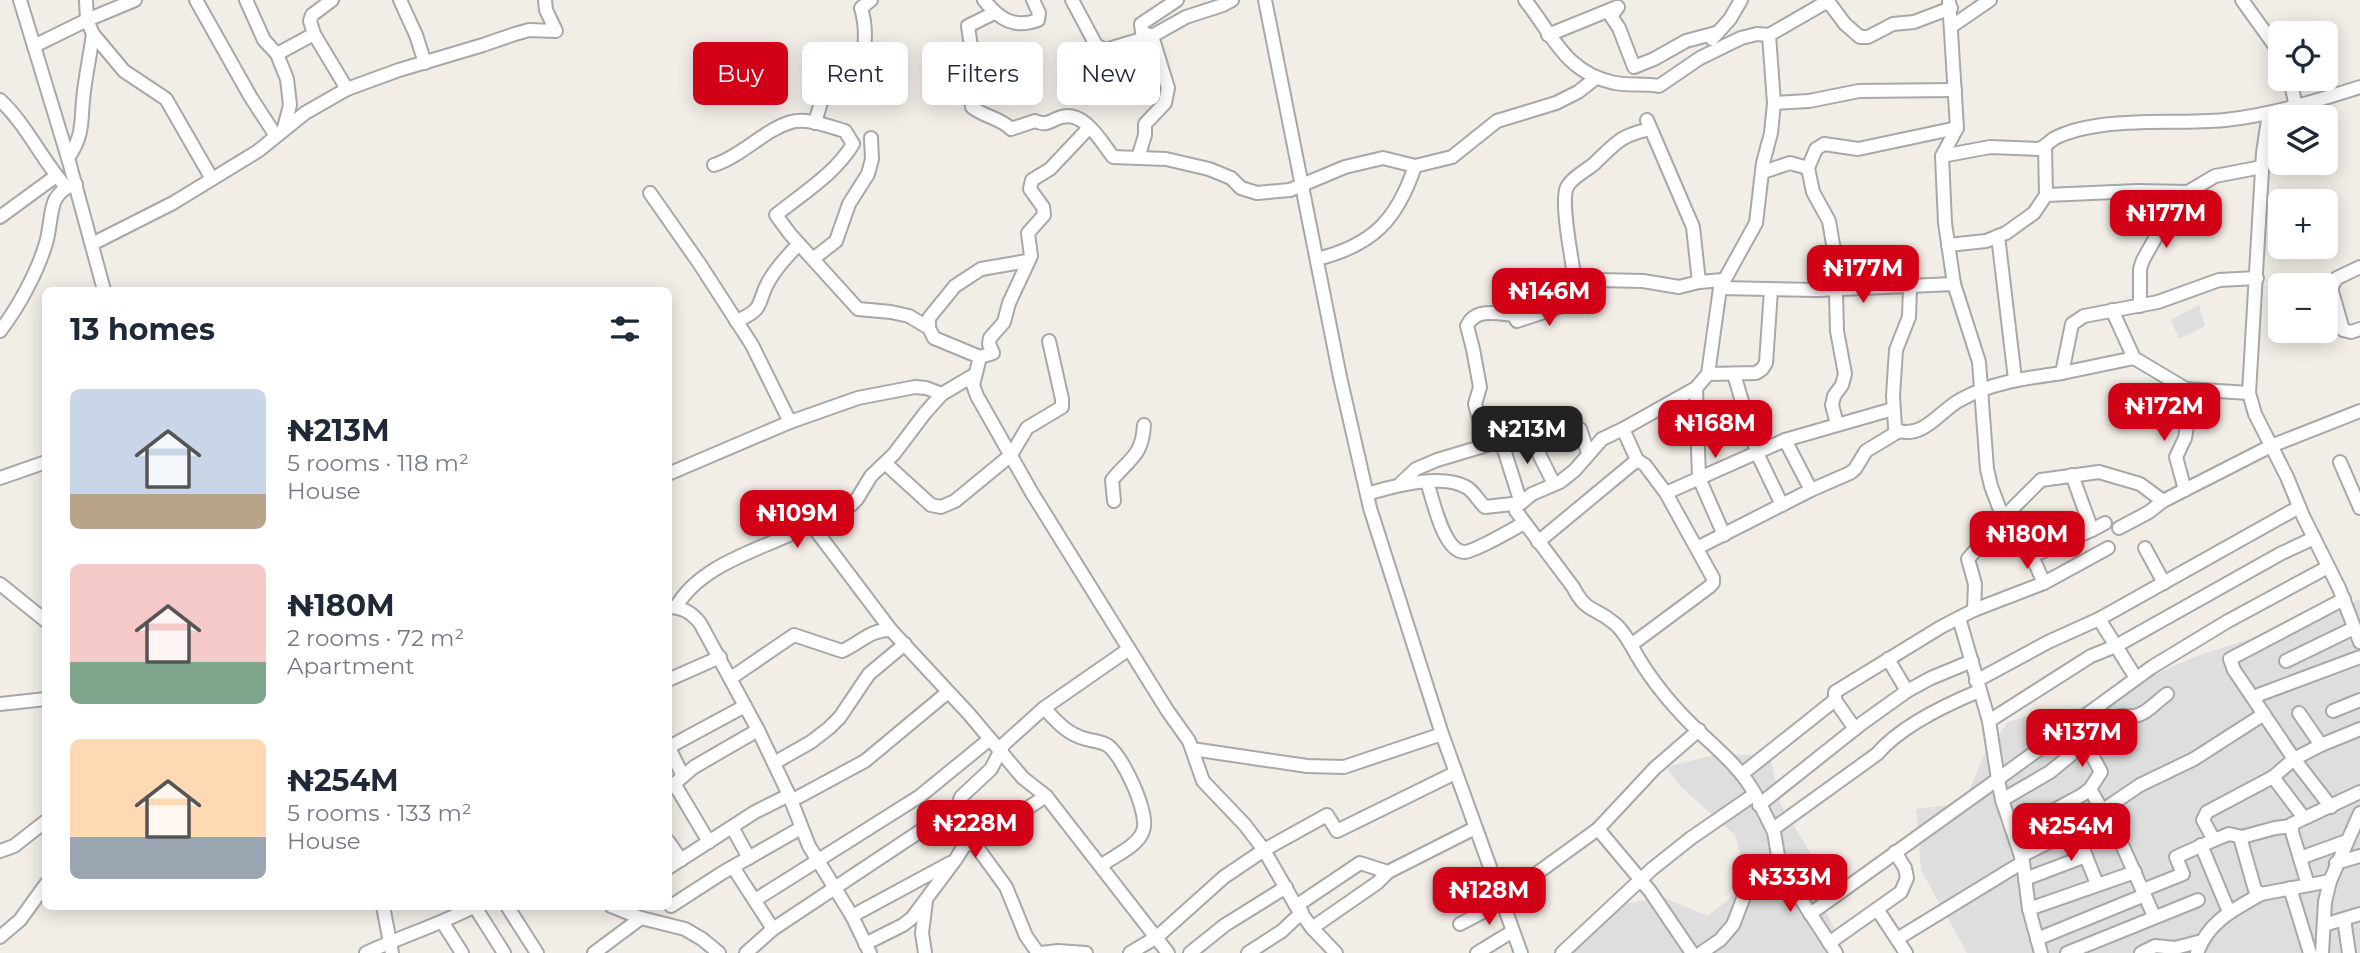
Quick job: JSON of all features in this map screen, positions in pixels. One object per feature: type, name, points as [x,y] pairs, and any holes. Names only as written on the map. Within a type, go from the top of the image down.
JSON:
[{"type":"street","points":[[20,0],[68,158],[71,185],[92,244],[103,287]]},
{"type":"street","points":[[86,0],[93,34],[124,71],[166,99],[212,179]]},
{"type":"street","points":[[34,46],[135,0]]},
{"type":"street","points":[[196,0],[250,96],[280,132]]},
{"type":"street","points":[[246,0],[264,40],[285,71],[290,95],[289,114],[280,132]]},
{"type":"street","points":[[400,0],[425,63]]},
{"type":"street","points":[[92,244],[173,203],[258,151],[305,113],[347,89],[399,69],[529,30],[556,31],[546,10],[545,0]]},
{"type":"street","points":[[815,123],[823,95],[831,84],[857,66],[866,41],[861,8],[871,0]]},
{"type":"street","points":[[984,0],[993,13],[1017,25],[1038,20],[1039,13],[1033,0]]},
{"type":"street","points":[[1072,0],[1101,49],[1112,49],[1152,36],[1186,17],[1231,0]]},
{"type":"street","points":[[1152,36],[1142,32],[1142,24],[1177,0]]},
{"type":"street","points":[[1265,0],[1340,377],[1367,494],[1390,577],[1455,773],[1521,953]]},
{"type":"street","points":[[1700,58],[1741,0]]},
{"type":"street","points":[[1952,26],[1990,0]]},
{"type":"street","points":[[2242,0],[2268,36]]},
{"type":"street","points":[[330,1],[312,15],[311,28],[347,89]]},
{"type":"street","points":[[1532,2],[1548,35],[1562,54],[1596,78],[1618,83],[1659,86],[1700,58],[1741,38],[1757,34],[1769,35],[1828,1],[1845,24],[1860,37],[1868,37],[1893,24],[1914,22],[1950,4],[1957,128],[1942,156],[1943,197],[1954,284],[1979,362],[1987,469],[2003,518]]},
{"type":"street","points":[[1616,3],[1611,16],[1619,28],[1634,67],[1686,41],[1716,33]]},
{"type":"street","points":[[1548,35],[1616,3]]},
{"type":"street","points":[[993,13],[968,26],[975,75],[972,107],[981,114],[1005,123],[1010,129],[1035,121],[1040,124],[1050,123],[1066,115],[1078,117],[1112,158],[1166,159],[1209,169],[1231,178],[1241,188],[1256,193],[1290,190],[1345,167],[1383,158],[1415,166],[1452,157],[1497,121],[1556,103],[1578,92],[1596,78]]},
{"type":"street","points":[[68,158],[77,145],[81,129],[93,34]]},
{"type":"street","points":[[276,54],[314,34]]},
{"type":"street","points":[[1367,494],[1401,483],[1450,482],[1464,486],[1485,507],[1518,504],[1575,470],[1602,439],[1696,388],[1708,374],[1722,284],[1756,223],[1774,103],[1769,35]]},
{"type":"street","points":[[1138,159],[1145,135],[1145,124],[1165,103],[1168,89],[1152,36]]},
{"type":"street","points":[[2302,105],[2360,87]]},
{"type":"street","points":[[1774,103],[1859,91],[1955,90]]},
{"type":"street","points":[[0,100],[22,123],[56,176],[71,185]]},
{"type":"street","points":[[1942,156],[1990,148],[2028,150],[2045,147],[2052,139],[2061,135],[2096,126],[2226,120],[2268,113]]},
{"type":"street","points":[[714,165],[732,159],[793,121],[815,123],[845,131],[853,144],[845,157],[776,215],[858,309],[909,316],[929,328]]},
{"type":"street","points":[[2268,121],[2262,167],[2249,393],[2255,414],[2344,599],[2360,642]]},
{"type":"street","points":[[1486,445],[1475,404],[1480,387],[1467,326],[1471,318],[1479,314],[1496,313],[1513,315],[1517,321],[1578,301],[1566,210],[1568,184],[1589,169],[1622,137],[1649,124],[1693,227],[1699,282]]},
{"type":"street","points":[[1027,261],[990,267],[971,274],[955,286],[929,318],[929,328],[934,338],[980,357],[993,354],[990,338],[1004,323],[1009,303],[1031,256],[1028,233],[1044,215],[1043,207],[1030,189],[1032,180],[1050,169],[1086,132],[1088,126]]},
{"type":"street","points":[[1837,424],[1832,405],[1845,374],[1837,331],[1835,256],[1829,221],[1813,192],[1808,168],[1816,149],[1824,144],[1858,149],[1957,128]]},
{"type":"street","points":[[813,260],[836,241],[849,204],[868,174],[872,159],[871,138]]},
{"type":"street","points":[[1948,245],[1986,241],[2034,213],[2046,195],[2045,147]]},
{"type":"street","points":[[1763,172],[1790,163],[1808,168]]},
{"type":"street","points":[[1317,259],[1352,247],[1384,225],[1403,197],[1415,166]]},
{"type":"street","points":[[2140,306],[2140,270],[2143,260],[2172,208],[2188,192],[2215,176],[2262,167]]},
{"type":"street","points":[[0,217],[56,176]]},
{"type":"street","points":[[0,331],[37,266],[46,243],[54,202],[71,185]]},
{"type":"street","points":[[2046,195],[2188,192]]},
{"type":"street","points":[[650,193],[736,321],[769,377],[790,422]]},
{"type":"street","points":[[1998,236],[2015,379]]},
{"type":"street","points":[[736,321],[751,316],[762,302],[767,284],[778,267],[799,244]]},
{"type":"street","points":[[2360,267],[2337,278],[2332,288],[2336,313],[2343,330],[2351,332],[2360,329]]},
{"type":"street","points":[[2062,373],[2072,324],[2084,316],[2172,298],[2219,280],[2257,278]]},
{"type":"street","points":[[1577,285],[1597,280],[1643,281],[1679,287],[1699,282],[1771,290],[1836,290],[1954,284]]},
{"type":"street","points":[[1910,286],[1909,317],[1896,350],[1893,410],[1895,427],[1905,433],[1924,428],[1951,405],[1982,390],[2015,379],[2062,373],[2134,358]]},
{"type":"street","points":[[1708,374],[1756,373],[1762,369],[1766,363],[1771,290]]},
{"type":"street","points":[[2112,310],[2134,358],[2186,389],[2249,393]]},
{"type":"street","points":[[885,463],[931,505],[942,507],[955,501],[1011,456],[1027,428],[1062,407],[1049,341]]},
{"type":"street","points":[[980,357],[973,385],[977,396],[1129,649],[1189,741],[1203,780],[1245,825],[1264,850],[1312,928],[1336,953]]},
{"type":"street","points":[[1734,374],[1757,453],[1782,505]]},
{"type":"street","points":[[974,375],[942,394],[871,476],[854,503],[731,561],[699,581],[672,607],[694,615],[720,657],[758,730],[801,828],[852,916],[866,950],[904,925],[969,844],[1046,796]]},
{"type":"street","points":[[672,472],[790,422],[858,398],[915,387],[942,394]]},
{"type":"street","points":[[1696,388],[1699,478],[1724,535]]},
{"type":"street","points":[[2185,490],[2176,457],[2187,429],[2186,389]]},
{"type":"street","points":[[1666,493],[1785,440],[1893,410]]},
{"type":"street","points":[[2119,528],[2163,501],[2271,446],[2359,414]]},
{"type":"street","points":[[1114,501],[1112,480],[1140,451],[1144,425]]},
{"type":"street","points":[[1401,483],[1416,469],[1541,429],[1580,429],[1588,453]]},
{"type":"street","points":[[1623,429],[1637,460],[1645,465],[1666,493],[1713,578],[1713,583],[1631,645]]},
{"type":"street","points":[[1697,548],[1850,473],[1866,451],[1899,431]]},
{"type":"street","points":[[1528,432],[1554,484]]},
{"type":"street","points":[[1501,440],[1518,504],[1516,511],[1585,606],[1617,625],[1654,679],[1742,774],[1773,829],[1780,867],[1833,948],[1906,885],[1908,878],[1905,868],[1895,852]]},
{"type":"street","points":[[1785,440],[1811,491]]},
{"type":"street","points":[[1538,542],[1637,460]]},
{"type":"street","points":[[2340,462],[2360,508]]},
{"type":"street","points":[[0,478],[42,463]]},
{"type":"street","points":[[1974,610],[1975,584],[1968,559],[2037,482],[2046,478],[2099,472],[2140,484],[2163,501]]},
{"type":"street","points":[[2072,475],[2092,530]]},
{"type":"street","points":[[1427,482],[1447,540],[1455,549],[1467,552],[1524,523]]},
{"type":"street","points":[[1773,829],[1877,754],[1890,739],[1914,724],[2048,642],[2099,619],[2299,507]]},
{"type":"street","points":[[2044,583],[2032,556],[2105,523]]},
{"type":"street","points":[[811,524],[891,630],[1023,778],[1046,796],[1168,953]]},
{"type":"street","points":[[1989,721],[2091,656],[2116,646],[2280,554],[2314,538]]},
{"type":"street","points":[[1855,729],[1835,700],[1835,692],[1974,610],[2044,583],[2085,558],[2108,548]]},
{"type":"street","points":[[2145,548],[2164,583]]},
{"type":"street","points":[[1810,914],[2136,678],[2206,634],[2328,567]]},
{"type":"street","points":[[0,584],[42,618]]},
{"type":"street","points":[[2331,807],[2294,759],[2234,670],[2230,659],[2344,599]]},
{"type":"street","points":[[1959,618],[1989,721],[2002,800],[2022,859],[2029,909],[2041,953]]},
{"type":"street","points":[[2099,619],[2136,678]]},
{"type":"street","points":[[2286,661],[2354,628]]},
{"type":"street","points":[[731,678],[794,635],[842,651],[869,635],[881,630],[891,630]]},
{"type":"street","points":[[774,764],[811,742],[840,718],[869,674],[905,644]]},
{"type":"street","points":[[1086,953],[1040,953],[1026,936],[1006,887],[965,837],[958,806],[961,797],[991,769],[1000,750],[1044,708],[1129,649]]},
{"type":"street","points":[[672,678],[720,657]]},
{"type":"street","points":[[2253,697],[2360,657]]},
{"type":"street","points":[[1888,659],[1907,691]]},
{"type":"street","points":[[1562,953],[1691,838],[1757,800],[1907,691],[1972,661]]},
{"type":"street","points":[[672,866],[732,827],[865,761],[948,692]]},
{"type":"street","points":[[2002,800],[2050,772],[2117,717],[2136,716],[2147,711],[2167,694]]},
{"type":"street","points":[[0,704],[42,699]]},
{"type":"street","points":[[1742,774],[1835,700]]},
{"type":"street","points":[[2333,712],[2360,700]]},
{"type":"street","points":[[672,745],[745,706]]},
{"type":"street","points":[[1044,708],[1061,727],[1109,746],[1116,753],[1144,814],[1145,829],[1139,839],[1102,865]]},
{"type":"street","points":[[2299,712],[2321,745]]},
{"type":"street","points":[[1897,939],[2022,859],[2104,811],[2140,785],[2194,759],[2264,714]]},
{"type":"street","points":[[2214,840],[2203,820],[2207,812],[2273,777],[2294,759],[2360,729]]},
{"type":"street","points":[[675,783],[694,767],[758,730]]},
{"type":"street","points":[[1460,924],[1502,902],[1518,887],[1598,829],[1655,768],[1699,730]]},
{"type":"street","points":[[1192,749],[1307,765],[1344,767],[1442,734]]},
{"type":"street","points":[[755,901],[920,796],[990,738]]},
{"type":"street","points":[[2014,832],[2090,789],[2101,772],[2087,744]]},
{"type":"street","points":[[672,765],[675,783],[709,842]]},
{"type":"street","points":[[1130,953],[1157,937],[1224,877],[1264,850],[1327,816],[1337,831],[1455,773]]},
{"type":"street","points":[[2273,777],[2304,818]]},
{"type":"street","points":[[2090,789],[2135,872],[2154,916]]},
{"type":"street","points":[[2037,939],[2183,874],[2176,857],[2201,845],[2229,834],[2240,836],[2291,826],[2360,792]]},
{"type":"street","points":[[746,953],[773,929],[958,806]]},
{"type":"street","points":[[2322,953],[2325,902],[2330,881],[2360,813]]},
{"type":"street","points":[[0,851],[13,846],[42,824]]},
{"type":"street","points":[[2291,826],[2308,885]]},
{"type":"street","points":[[732,827],[749,858]]},
{"type":"street","points":[[672,903],[801,828]]},
{"type":"street","points":[[1312,928],[1377,883],[1388,872],[1475,828]]},
{"type":"street","points":[[1598,829],[1642,880],[1690,948],[1675,953]]},
{"type":"street","points":[[2075,829],[2097,884]]},
{"type":"street","points":[[2300,858],[2353,833]]},
{"type":"street","points":[[2240,836],[2255,890],[2261,894]]},
{"type":"street","points":[[2201,845],[2229,912]]},
{"type":"street","points":[[672,847],[681,860]]},
{"type":"street","points":[[2025,879],[2086,856]]},
{"type":"street","points":[[2336,863],[2360,856]]},
{"type":"street","points":[[852,916],[956,859]]},
{"type":"street","points":[[1248,953],[1282,931],[1299,909],[1360,863],[1388,872]]},
{"type":"street","points":[[733,867],[773,929]]},
{"type":"street","points":[[1701,953],[1720,940],[1733,925],[1748,886],[1780,867]]},
{"type":"street","points":[[2029,909],[2135,872]]},
{"type":"street","points":[[2141,953],[2155,946],[2200,947],[2205,934],[2229,912],[2261,894],[2330,881]]},
{"type":"street","points":[[1190,953],[1225,925],[1286,887]]},
{"type":"street","points":[[2290,888],[2310,953]]},
{"type":"street","points":[[0,937],[20,920],[42,890]]},
{"type":"street","points":[[925,953],[922,933],[926,897]]},
{"type":"street","points":[[2067,953],[2198,900]]},
{"type":"street","points":[[672,907],[685,929]]},
{"type":"street","points":[[1877,909],[1906,953]]},
{"type":"street","points":[[384,910],[391,947]]},
{"type":"street","points":[[366,953],[391,947],[469,910]]},
{"type":"street","points":[[477,910],[503,953]]},
{"type":"street","points":[[510,910],[537,953]]},
{"type":"street","points":[[621,910],[685,929],[719,953]]},
{"type":"street","points":[[2324,925],[2360,914]]},
{"type":"street","points":[[594,953],[641,918]]},
{"type":"street","points":[[2344,919],[2349,953]]},
{"type":"street","points":[[443,923],[461,953]]},
{"type":"street","points":[[1477,953],[1513,931]]},
{"type":"shaded area","points":[[2199,305],[2205,326],[2179,339],[2171,320]]},
{"type":"shaded area","points":[[2360,599],[2360,953],[1967,953],[1921,870],[1916,809],[1964,803],[1983,757],[2008,722],[2040,712],[2080,708],[2194,657],[2314,618]]},
{"type":"shaded area","points":[[1718,754],[1770,756],[1780,803],[1817,864],[1823,905],[1845,953],[1570,953],[1618,905],[1662,897],[1708,916],[1748,883],[1735,835],[1681,787],[1666,767]]}]
